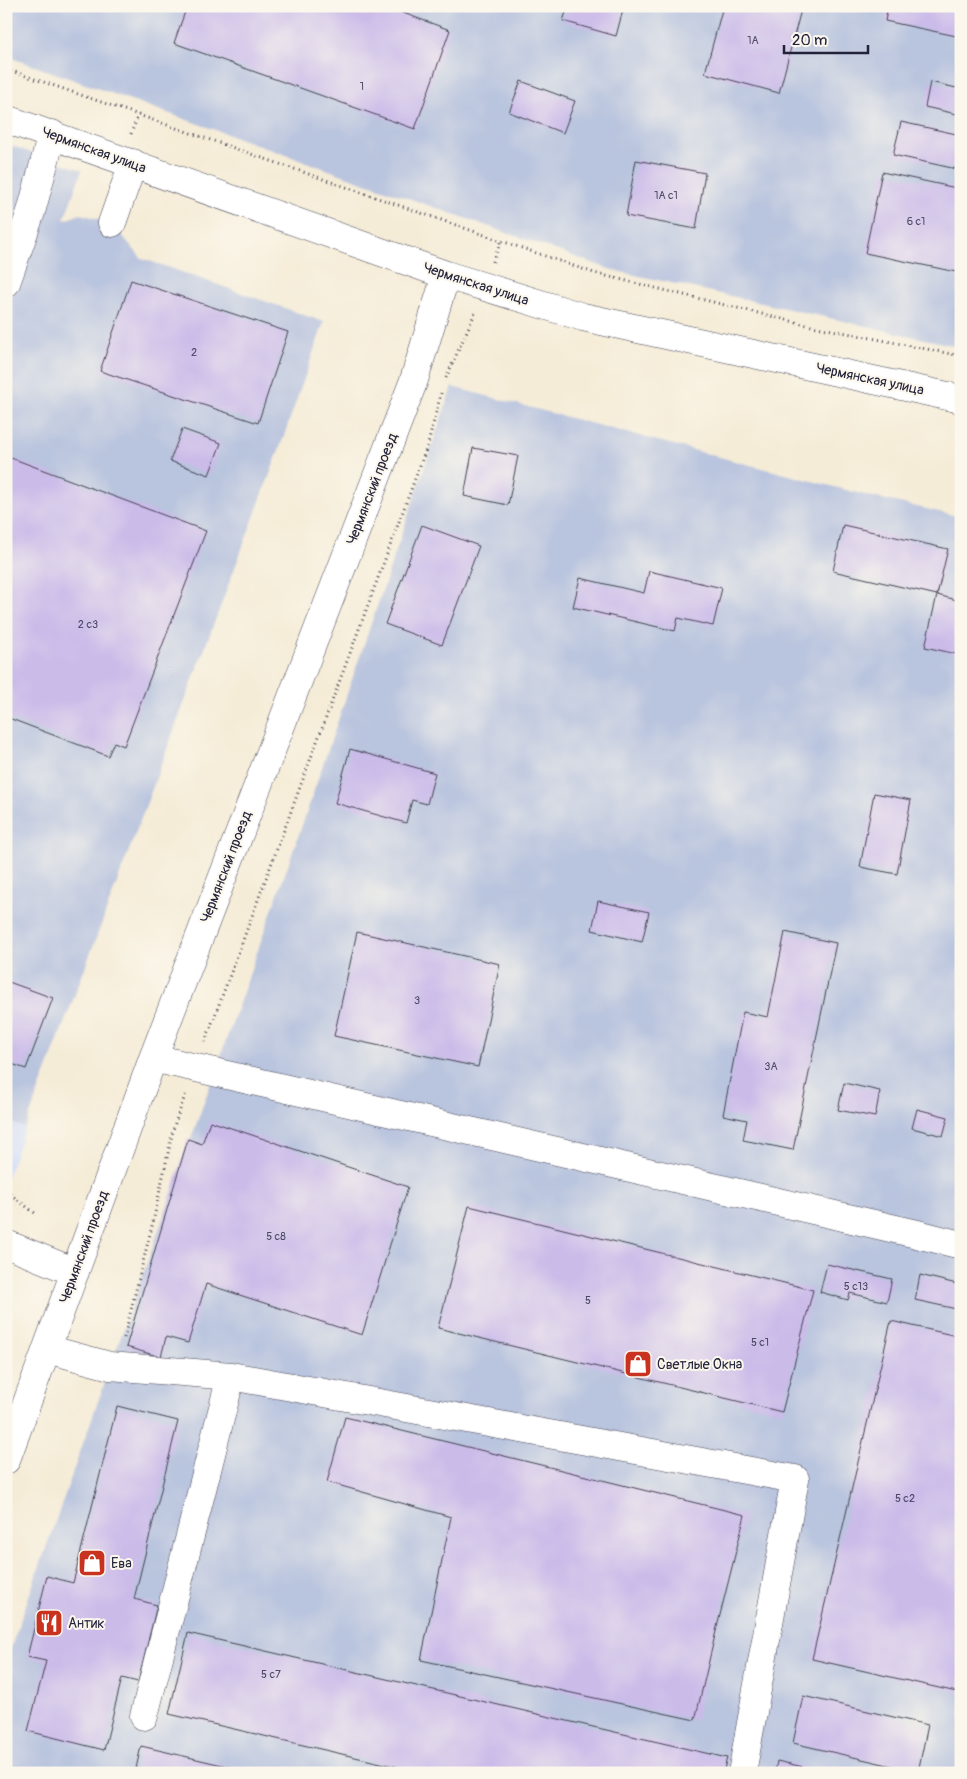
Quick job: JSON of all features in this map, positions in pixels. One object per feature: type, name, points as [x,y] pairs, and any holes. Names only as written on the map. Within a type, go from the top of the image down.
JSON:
[{"type":"street","name":"Чермянская улица","points":[[6,119],[446,275],[583,317],[961,399]]},
{"type":"street","points":[[6,283],[31,212],[52,134]]},
{"type":"street","points":[[112,223],[133,163]]},
{"type":"street","name":"Чермянский проезд","points":[[6,1460],[153,1058],[414,380],[446,275]]},
{"type":"street","points":[[153,1058],[961,1245]]},
{"type":"street","points":[[6,1244],[76,1272]]},
{"type":"street","points":[[47,1349],[110,1366],[231,1376],[795,1479],[742,1773]]},
{"type":"street","points":[[144,1716],[231,1376]]},
{"type":"path","points":[[6,69],[604,275],[807,325],[961,356]]},
{"type":"path","points":[[444,381],[475,312],[500,240]]},
{"type":"path","points":[[122,1343],[153,1222],[174,1126],[428,444],[442,390]]},
{"type":"path","points":[[6,1191],[35,1213]]},
{"type":"path","points":[[6,1303],[15,1306]]},
{"type":"shaded area","points":[[6,6],[961,6],[961,347],[612,270],[6,56]]},
{"type":"shaded area","points":[[6,144],[82,170],[64,220],[81,214],[112,223],[141,258],[324,322],[279,450],[25,1128],[6,1121]]},
{"type":"shaded area","points":[[452,387],[869,496],[961,517],[961,1773],[6,1773],[6,1661],[304,820]]},
{"type":"shaded area","points":[[6,1121],[25,1128],[6,1180]]},
{"type":"building","points":[[187,6],[384,6],[450,30],[415,129],[174,43]]},
{"type":"building","points":[[568,6],[624,6],[616,36],[563,21]]},
{"type":"building","points":[[723,6],[802,6],[779,93],[705,73]]},
{"type":"building","points":[[888,6],[961,6],[961,37],[885,21]]},
{"type":"building","points":[[521,81],[575,101],[563,133],[509,112]]},
{"type":"building","points":[[930,82],[961,89],[961,115],[925,107]]},
{"type":"building","points":[[901,122],[961,135],[961,170],[893,155]]},
{"type":"building","points":[[636,160],[705,173],[696,229],[626,216]]},
{"type":"building","points":[[882,172],[961,189],[961,273],[865,253]]},
{"type":"building","points":[[131,280],[288,332],[258,423],[100,371]]},
{"type":"building","points":[[182,429],[221,443],[209,475],[170,461]]},
{"type":"building","points":[[473,448],[518,456],[508,505],[464,496]]},
{"type":"building","points":[[6,456],[206,531],[124,746],[114,742],[108,756],[6,717]]},
{"type":"building","points":[[422,525],[479,546],[442,645],[385,624]]},
{"type":"building","points":[[843,525],[948,549],[937,595],[833,571]]},
{"type":"building","points":[[649,571],[722,588],[713,626],[678,618],[675,631],[573,607],[580,578],[644,593]]},
{"type":"building","points":[[937,595],[961,601],[961,655],[925,647]]},
{"type":"building","points":[[350,749],[435,773],[427,804],[412,800],[406,823],[335,803]]},
{"type":"building","points":[[874,793],[911,800],[897,874],[860,867]]},
{"type":"building","points":[[598,901],[649,912],[642,942],[592,930]]},
{"type":"building","points":[[357,932],[500,964],[478,1067],[334,1036]]},
{"type":"building","points":[[785,932],[836,943],[793,1150],[743,1140],[747,1120],[723,1115],[743,1012],[768,1017]]},
{"type":"building","points":[[6,981],[53,998],[26,1069],[6,1062]]},
{"type":"building","points":[[844,1083],[880,1091],[875,1117],[838,1110]]},
{"type":"building","points":[[917,1109],[948,1117],[943,1136],[912,1128]]},
{"type":"building","points":[[210,1121],[408,1187],[362,1335],[206,1284],[188,1343],[166,1337],[161,1357],[126,1347],[188,1139],[202,1144]]},
{"type":"building","points":[[469,1206],[813,1290],[782,1412],[438,1328]]},
{"type":"building","points":[[827,1264],[892,1279],[887,1302],[850,1293],[848,1300],[820,1292]]},
{"type":"building","points":[[920,1275],[961,1285],[961,1310],[915,1300]]},
{"type":"building","points":[[891,1321],[961,1337],[961,1693],[812,1659]]},
{"type":"building","points":[[117,1406],[178,1421],[134,1599],[157,1605],[138,1682],[122,1678],[104,1750],[28,1731],[46,1661],[27,1657],[47,1576],[73,1583]]},
{"type":"building","points":[[345,1417],[745,1515],[695,1720],[421,1660],[451,1517],[327,1482]]},
{"type":"building","points":[[188,1633],[727,1758],[723,1773],[424,1773],[169,1714]]},
{"type":"building","points":[[803,1696],[928,1725],[918,1772],[793,1743]]},
{"type":"building","points":[[141,1746],[252,1772],[252,1773],[135,1773]]},
{"type":"building","points":[[777,1761],[825,1772],[825,1773],[775,1773]]},
{"type":"place","name":"Светлые Окна","points":[[638,1364]]},
{"type":"place","name":"Ева","points":[[92,1563]]},
{"type":"place","name":"Антик","points":[[49,1623]]}]
